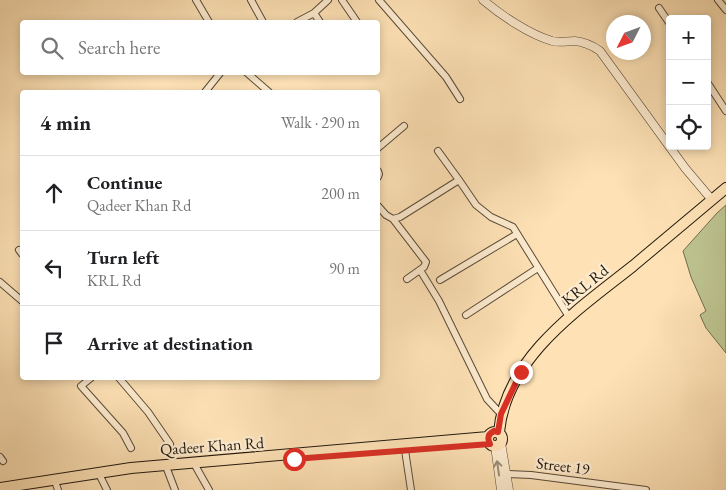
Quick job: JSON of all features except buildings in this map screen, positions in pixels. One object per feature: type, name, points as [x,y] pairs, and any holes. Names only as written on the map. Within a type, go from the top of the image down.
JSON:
[{"type":"main road","name":"KRL Rd","points":[[494,442],[492,432],[498,432],[501,414],[521,372],[532,355],[557,327],[726,188]]},
{"type":"main road","name":"Qadeer Khan Rd","points":[[17,490],[57,487],[101,478],[167,469],[494,442]]},
{"type":"main road","name":"Qadeer Khan Rd","points":[[0,488],[131,468],[494,442]]},
{"type":"street","points":[[196,0],[208,20]]},
{"type":"street","points":[[251,0],[262,20]]},
{"type":"street","points":[[302,20],[314,13],[328,0]]},
{"type":"street","points":[[342,0],[356,20]]},
{"type":"street","points":[[379,0],[446,77],[460,99]]},
{"type":"street","points":[[483,0],[511,21],[545,38],[562,42],[576,41],[585,43],[600,51],[685,168],[712,200]]},
{"type":"street","points":[[718,0],[726,10]]},
{"type":"street","points":[[659,8],[666,18]]},
{"type":"street","points":[[314,13],[319,20]]},
{"type":"street","points":[[207,90],[219,75]]},
{"type":"street","points":[[249,75],[265,90]]},
{"type":"street","points":[[711,88],[726,111]]},
{"type":"street","points":[[380,145],[404,126]]},
{"type":"street","points":[[438,151],[476,205],[491,217],[513,227],[569,317]]},
{"type":"street","points":[[393,219],[400,217],[460,180]]},
{"type":"street","points":[[380,208],[393,219],[426,262],[420,270],[407,279]]},
{"type":"street","points":[[440,280],[517,234]]},
{"type":"street","points":[[466,315],[538,268]]},
{"type":"street","points":[[420,270],[439,301],[487,399],[501,414]]},
{"type":"street","points":[[0,282],[20,298]]},
{"type":"street","points":[[88,380],[81,386],[123,433],[131,448]]},
{"type":"street","points":[[121,380],[148,412],[170,444]]},
{"type":"street","points":[[494,442],[507,474],[509,490]]},
{"type":"street","points":[[494,442],[501,490]]},
{"type":"street","points":[[405,450],[411,490]]},
{"type":"street","points":[[196,468],[209,490]]},
{"type":"street","points":[[167,469],[175,490]]},
{"type":"street","name":"Street 19","points":[[507,474],[531,475],[646,490]]},
{"type":"street","points":[[101,478],[107,490]]},
{"type":"green space","points":[[726,205],[726,353],[706,328],[700,315],[706,311],[691,277],[683,251]]},
{"type":"route","points":[[294,459],[490,444],[488,437],[492,432],[498,432],[501,414],[521,372]]}]
